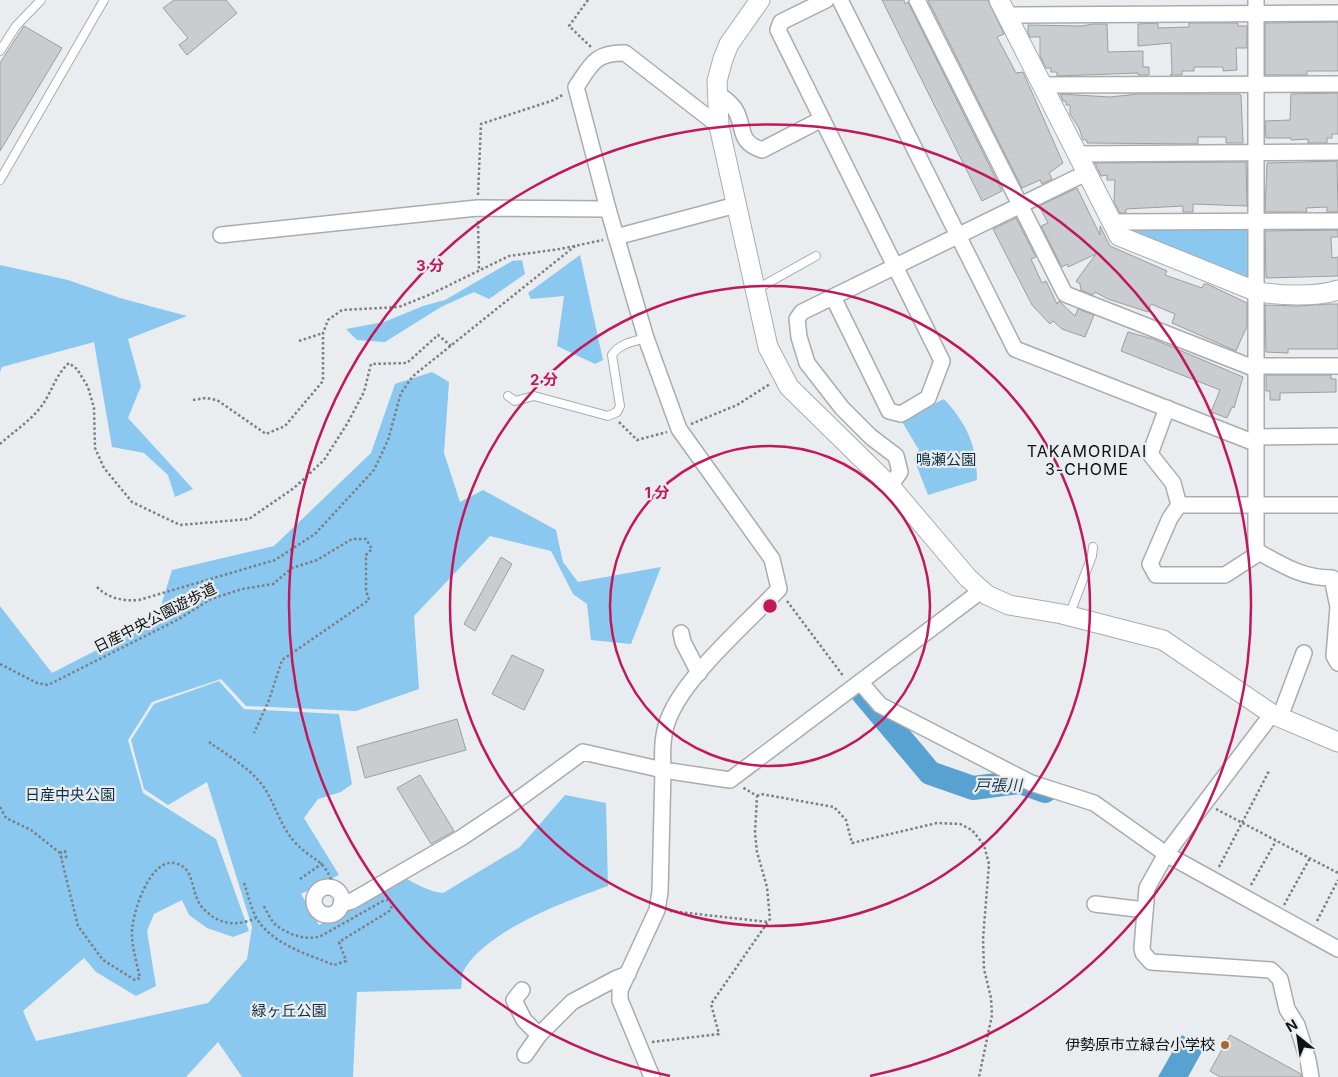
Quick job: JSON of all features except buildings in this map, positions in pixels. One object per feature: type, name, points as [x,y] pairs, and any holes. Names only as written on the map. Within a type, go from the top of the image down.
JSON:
[{"type":"street","points":[[760,0],[726,51],[716,81],[719,126],[768,347],[789,387],[890,486],[981,590],[1009,605],[1069,616],[1163,640],[1276,715],[1338,742]]},
{"type":"street","points":[[826,0],[782,22],[778,30],[942,361],[928,398],[901,414],[889,411],[833,297]]},
{"type":"street","points":[[840,0],[1015,349],[1166,408],[1256,440],[1338,436]]},
{"type":"street","points":[[917,0],[1065,294],[1256,367],[1338,366]]},
{"type":"street","points":[[1166,408],[1150,454],[1173,483],[1179,505],[1170,518],[1150,564],[1156,575],[1225,575],[1256,555],[1258,551],[1255,291],[1256,7]]},
{"type":"street","points":[[1338,14],[1256,7],[1003,8],[1119,236],[1255,291],[1270,294],[1328,293],[1338,290]]},
{"type":"street","points":[[652,1077],[620,1000],[620,990],[656,910],[660,892],[662,745],[670,715],[683,692],[779,589],[772,559],[679,429],[646,338],[608,209],[576,87],[594,60],[614,52],[625,53],[719,126]]},
{"type":"street","points":[[1042,85],[1338,84]]},
{"type":"street","points":[[717,93],[730,103],[737,113],[744,137],[750,146],[762,150],[822,119]]},
{"type":"street","points":[[1076,154],[1338,152]]},
{"type":"street","points":[[890,486],[900,472],[896,456],[871,437],[842,408],[807,363],[799,337],[797,319],[802,312],[1086,173]]},
{"type":"street","points":[[616,237],[736,205]]},
{"type":"street","points":[[221,235],[477,208],[608,209]]},
{"type":"street","points":[[1111,222],[1338,221]]},
{"type":"street","points":[[1179,505],[1338,505]]},
{"type":"street","points":[[1258,551],[1296,572],[1316,578],[1335,576],[1338,607],[1334,656],[1338,663]]},
{"type":"street","points":[[341,904],[340,895],[334,888],[325,887],[317,892],[314,905],[320,912],[328,914],[336,911],[341,904],[352,901],[461,838],[509,806],[583,752],[663,770],[730,780],[857,686],[981,590]]},
{"type":"street","points":[[681,633],[683,642],[700,673]]},
{"type":"street","points":[[1304,653],[1276,715],[1203,803],[1166,854],[1148,888],[1142,948],[1143,953],[1151,962],[1271,970],[1280,979],[1287,1009],[1297,1026],[1308,1060],[1311,1077]]},
{"type":"street","points":[[857,686],[880,705],[1031,783],[1094,803],[1166,854],[1338,949]]},
{"type":"street","points":[[1095,904],[1145,910]]},
{"type":"street","points":[[525,1055],[539,1035],[572,1002],[615,978],[628,974]]},
{"type":"street","points":[[522,990],[514,1000],[524,1020],[539,1035]]},
{"type":"lane","points":[[0,51],[16,26],[41,0]]},
{"type":"lane","points":[[0,180],[104,0]]},
{"type":"lane","points":[[755,290],[816,256]]},
{"type":"lane","points":[[508,396],[515,401],[534,396],[608,416],[617,412],[620,406],[612,355],[615,350],[630,342],[646,338]]},
{"type":"lane","points":[[1069,616],[1092,556],[1093,547]]},
{"type":"path","points":[[588,0],[569,26],[601,56]]},
{"type":"path","points":[[479,269],[477,208],[482,124],[554,100],[576,87]]},
{"type":"path","points":[[193,400],[206,398],[216,400],[266,434],[285,426],[323,381],[323,333],[328,320],[342,310],[399,307],[431,294],[508,256],[575,246],[616,237]]},
{"type":"path","points":[[97,586],[102,592],[119,599],[128,601],[147,599],[276,560],[315,534],[374,470],[388,440],[405,386],[412,376],[557,258],[575,246]]},
{"type":"path","points":[[299,342],[323,333]]},
{"type":"path","points":[[0,444],[32,418],[42,406],[61,370],[69,363],[77,369],[88,387],[94,408],[95,448],[104,468],[132,502],[180,525],[249,519],[294,488],[324,460],[347,424],[364,392],[370,364],[407,363],[438,335],[451,346]]},
{"type":"path","name":"日産中央公園遊歩道","points":[[0,664],[37,683],[48,685],[179,619],[211,599],[273,584],[292,568],[317,560],[352,539],[366,539],[372,549],[366,555],[366,590],[369,600],[282,660],[269,700],[254,733]]},
{"type":"path","points":[[779,589],[857,686]]},
{"type":"path","points":[[209,742],[242,766],[264,787],[292,839],[305,853],[323,863],[330,874],[334,888]]},
{"type":"path","points":[[1212,879],[1269,771]]},
{"type":"path","points":[[730,780],[757,796],[761,794],[834,807],[846,820],[852,843],[938,823],[960,824],[972,830],[984,845],[989,864],[983,939],[984,970],[991,998],[992,1015],[979,1077]]},
{"type":"path","points":[[638,1044],[719,1034],[711,1004],[770,919],[767,887],[757,852],[754,833],[757,796]]},
{"type":"path","points":[[1203,803],[1338,873]]},
{"type":"path","points":[[0,807],[6,818],[31,830],[60,853],[78,926],[104,960],[135,980],[140,978],[132,935],[143,888],[158,868],[170,862],[178,864],[187,870],[201,905],[217,918],[230,924],[241,924],[256,918]]},
{"type":"path","points":[[1245,897],[1276,841]]},
{"type":"path","points":[[1278,915],[1310,858]]},
{"type":"path","points":[[300,879],[323,863]]},
{"type":"path","points":[[1311,934],[1338,880]]},
{"type":"path","points":[[244,883],[256,918],[267,932],[281,942],[334,965],[346,961],[339,942],[390,910],[392,903],[388,900],[383,901],[322,936],[312,939],[304,939],[275,925],[263,905]]},
{"type":"path","points":[[656,910],[768,922]]},
{"type":"green space","points":[[1245,226],[1249,230],[1249,275],[1245,278],[1122,229]]},
{"type":"green space","points":[[580,255],[603,360],[595,364],[557,346],[564,296],[531,299],[528,293]]},
{"type":"green space","points":[[522,260],[525,274],[489,299],[474,292],[441,307],[385,342],[357,340],[346,329],[384,322],[423,306],[445,300],[512,261]]},
{"type":"green space","points":[[0,265],[68,280],[120,298],[187,316],[128,339],[141,386],[128,418],[193,489],[175,497],[168,475],[144,453],[112,447],[94,342],[2,367],[0,372]]},
{"type":"green space","points":[[432,372],[449,382],[444,453],[460,502],[483,490],[556,530],[563,562],[578,582],[661,567],[631,644],[591,640],[587,604],[573,594],[551,551],[490,536],[414,616],[419,689],[356,711],[246,706],[221,679],[152,702],[128,740],[143,793],[216,839],[249,931],[233,937],[207,928],[189,915],[182,900],[154,914],[147,931],[156,986],[136,996],[96,972],[84,958],[23,1011],[36,1041],[208,1003],[247,959],[252,927],[207,782],[168,805],[144,789],[131,740],[154,704],[219,681],[244,709],[339,714],[352,784],[341,792],[318,799],[304,818],[339,875],[301,894],[319,925],[402,877],[428,889],[443,893],[520,847],[565,795],[606,803],[608,886],[550,909],[490,942],[464,970],[461,989],[357,992],[353,1077],[242,1077],[218,1042],[186,1077],[0,1077],[0,606],[52,673],[157,619],[172,570],[274,546],[371,453],[395,384]]},
{"type":"green space","name":"鳴瀬公園","points":[[944,399],[959,417],[969,436],[977,468],[977,480],[928,495],[914,459],[919,450],[901,420]]},
{"type":"shaded area","points":[[1182,1035],[1204,1048],[1188,1077],[1158,1077]]},
{"type":"waterway","name":"戸張川","points":[[862,692],[930,773],[973,788],[1020,782],[1045,791]]},
{"type":"place","name":"伊勢原市立緑台小学校","points":[[1225,1045]]},
{"type":"district","name":"TAKAMORIDAI 3-CHOME","points":[[1087,460]]},
{"type":"park label","name":"日産中央公園","points":[[70,795]]},
{"type":"park label","name":"緑ヶ丘公園","points":[[289,1011]]}]
